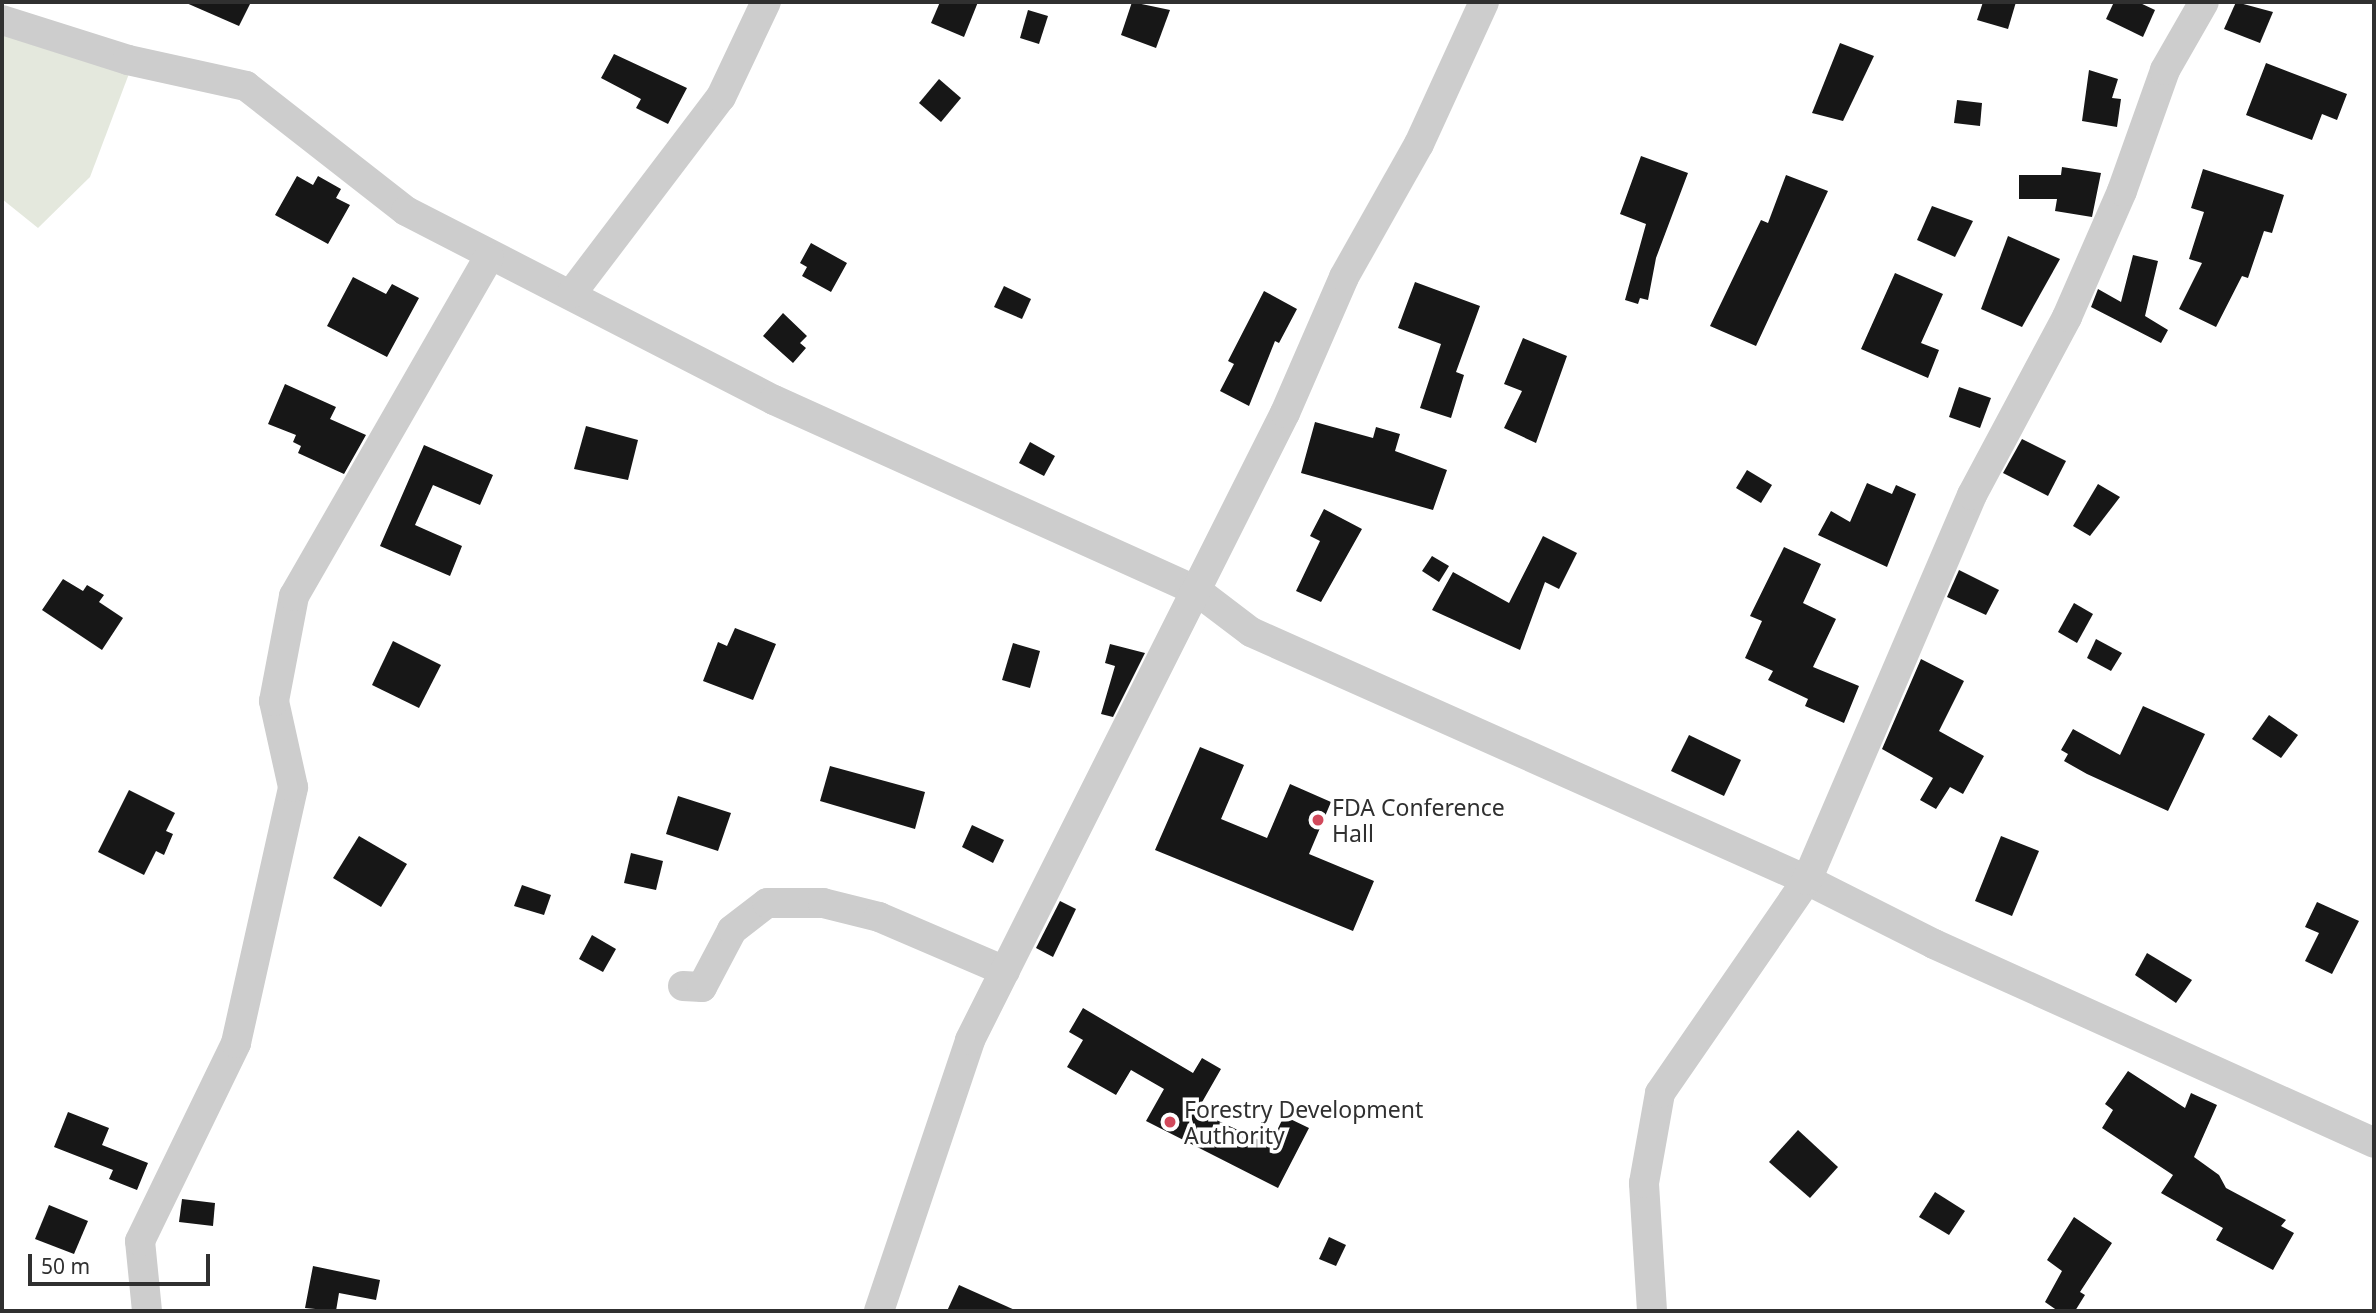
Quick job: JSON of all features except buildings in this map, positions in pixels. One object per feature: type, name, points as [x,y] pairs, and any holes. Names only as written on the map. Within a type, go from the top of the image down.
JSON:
[{"type":"street","points":[[572,293],[721,97],[766,2]]},
{"type":"street","points":[[879,1311],[970,1040],[1198,591],[1344,277],[1419,144],[1484,2]]},
{"type":"street","points":[[1652,1311],[1644,1183],[1660,1093],[1807,880],[1972,495],[2067,317],[2122,191],[2165,70],[2204,2]]},
{"type":"street","points":[[2,20],[128,60],[246,86],[406,211],[489,257],[572,293],[774,400],[1198,591],[1251,632],[1807,880],[1946,950],[2374,1143]]},
{"type":"street","points":[[147,1311],[140,1241],[236,1043],[293,787],[274,701],[294,596],[489,257]]},
{"type":"street","points":[[684,986],[702,987],[732,930],[767,903],[823,903],[879,917],[1005,971]]},
{"type":"shaded area","points":[[2,25],[130,71],[90,177],[38,228],[2,199]]},
{"type":"place","name":"FDA Conference Hall","points":[[1318,820]]},
{"type":"place","name":"Forestry Development Authority","points":[[1170,1122]]}]
